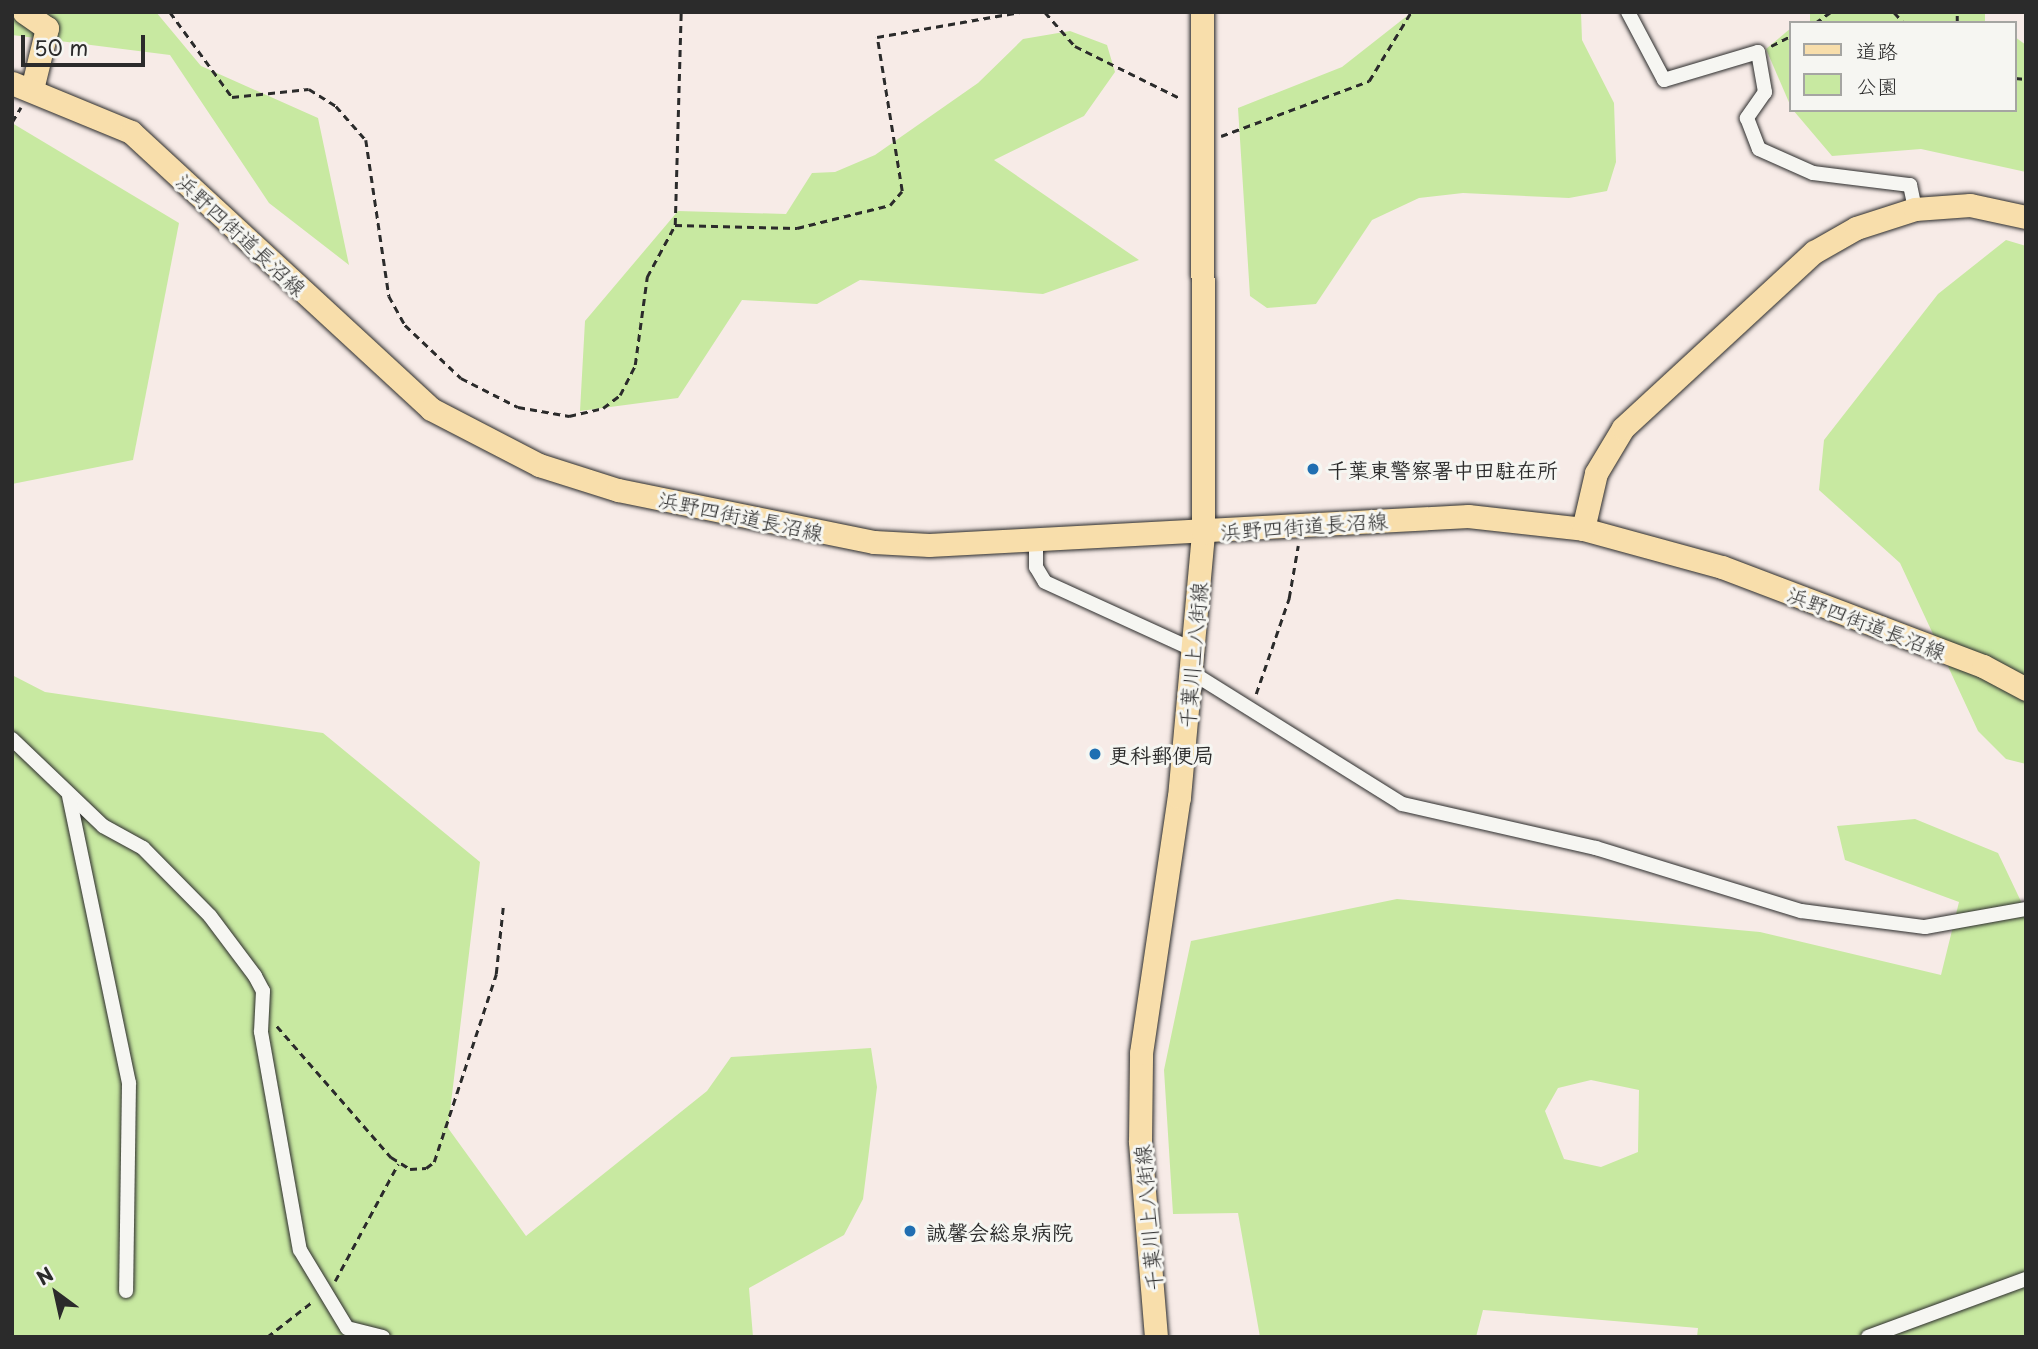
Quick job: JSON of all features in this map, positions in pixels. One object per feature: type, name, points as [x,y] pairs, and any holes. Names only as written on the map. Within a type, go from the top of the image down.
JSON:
[{"type":"main road","name":"浜野四街道長沼線","points":[[24,12],[47,28],[22,86],[131,132],[369,357],[431,409],[494,446],[618,490],[874,542],[1037,540],[1203,533],[1468,516],[1583,529],[1722,567],[1983,666],[2026,689]]},
{"type":"main road","name":"千葉川上八街線","points":[[1156,1337],[1140,1141],[1141,1053],[1193,661],[1203,533],[1202,12]]},
{"type":"main road","points":[[1583,529],[1596,473],[1623,428],[1814,252],[1856,228],[1915,209],[1970,205],[2026,217]]},
{"type":"street","points":[[1628,12],[1664,80],[1758,52],[1765,92],[1746,118],[1759,149],[1814,173],[1910,185],[1915,209]]},
{"type":"street","points":[[1037,540],[1036,567],[1045,582],[1193,661],[1251,711],[1402,804],[1597,848],[1801,911],[1925,927],[2026,909]]},
{"type":"street","points":[[12,739],[69,796],[143,848],[210,916],[255,976],[264,1010],[261,1032],[300,1250],[322,1295],[347,1328],[383,1337]]},
{"type":"street","points":[[69,796],[128,1083],[126,1291]]},
{"type":"street","points":[[1868,1337],[2026,1279]]},
{"type":"path","points":[[170,12],[232,97],[309,89],[355,126],[373,156],[395,310],[461,378],[518,407],[569,416],[603,408],[620,395],[638,353],[647,278],[676,225],[681,12]]},
{"type":"path","points":[[676,225],[797,228],[890,205],[902,191],[877,37],[1020,12]]},
{"type":"path","points":[[1045,12],[1075,46],[1201,109]]},
{"type":"path","points":[[1201,139],[1242,131],[1306,101],[1369,81],[1411,12]]},
{"type":"path","points":[[1758,52],[1790,36]]},
{"type":"path","points":[[1251,711],[1289,598],[1297,526]]},
{"type":"path","points":[[264,1010],[398,1164],[418,1168],[434,1162],[496,974],[503,907]]},
{"type":"path","points":[[267,1337],[322,1295],[354,1252],[398,1164]]},
{"type":"green space","points":[[12,12],[156,12],[201,66],[318,118],[349,265],[269,203],[170,55],[12,35]]},
{"type":"green space","points":[[1412,12],[1581,12],[1582,40],[1614,103],[1616,162],[1607,191],[1569,198],[1463,193],[1419,198],[1372,220],[1316,304],[1267,308],[1250,296],[1238,108],[1342,67]]},
{"type":"green space","points":[[1810,12],[1985,12],[1985,21],[1810,21]]},
{"type":"green space","points":[[1790,29],[1790,105],[1766,49]]},
{"type":"green space","points":[[1070,31],[1107,45],[1115,72],[1084,116],[994,160],[1139,260],[1043,294],[860,280],[817,304],[742,300],[678,398],[580,411],[585,321],[678,211],[786,214],[812,173],[835,172],[875,155],[978,83],[1023,39]]},
{"type":"green space","points":[[2017,38],[2026,45],[2026,172],[1921,149],[1832,156],[1795,112],[2017,112]]},
{"type":"green space","points":[[12,123],[179,223],[133,460],[12,484]]},
{"type":"green space","points":[[2006,240],[2026,246],[2026,764],[2006,759],[1978,731],[1900,563],[1819,490],[1824,440],[1938,294]]},
{"type":"green space","points":[[12,675],[45,692],[323,733],[480,862],[448,1128],[526,1236],[707,1091],[731,1057],[871,1048],[877,1087],[863,1199],[844,1235],[749,1288],[753,1337],[12,1337]]},
{"type":"green space","points":[[1915,819],[1998,853],[2026,912],[2026,1337],[1697,1337],[1698,1328],[1483,1310],[1476,1337],[1260,1337],[1238,1213],[1173,1214],[1164,1070],[1191,941],[1397,899],[1760,932],[1941,975],[1959,902],[1845,860],[1837,826]],"holes":[[[1591,1080],[1639,1090],[1638,1152],[1601,1167],[1564,1159],[1545,1111],[1558,1088]]]},
{"type":"place","name":"千葉東警察署中田駐在所","points":[[1313,469]]},
{"type":"place","name":"更科郵便局","points":[[1095,754]]},
{"type":"place","name":"誠馨会総泉病院","points":[[910,1231]]}]
